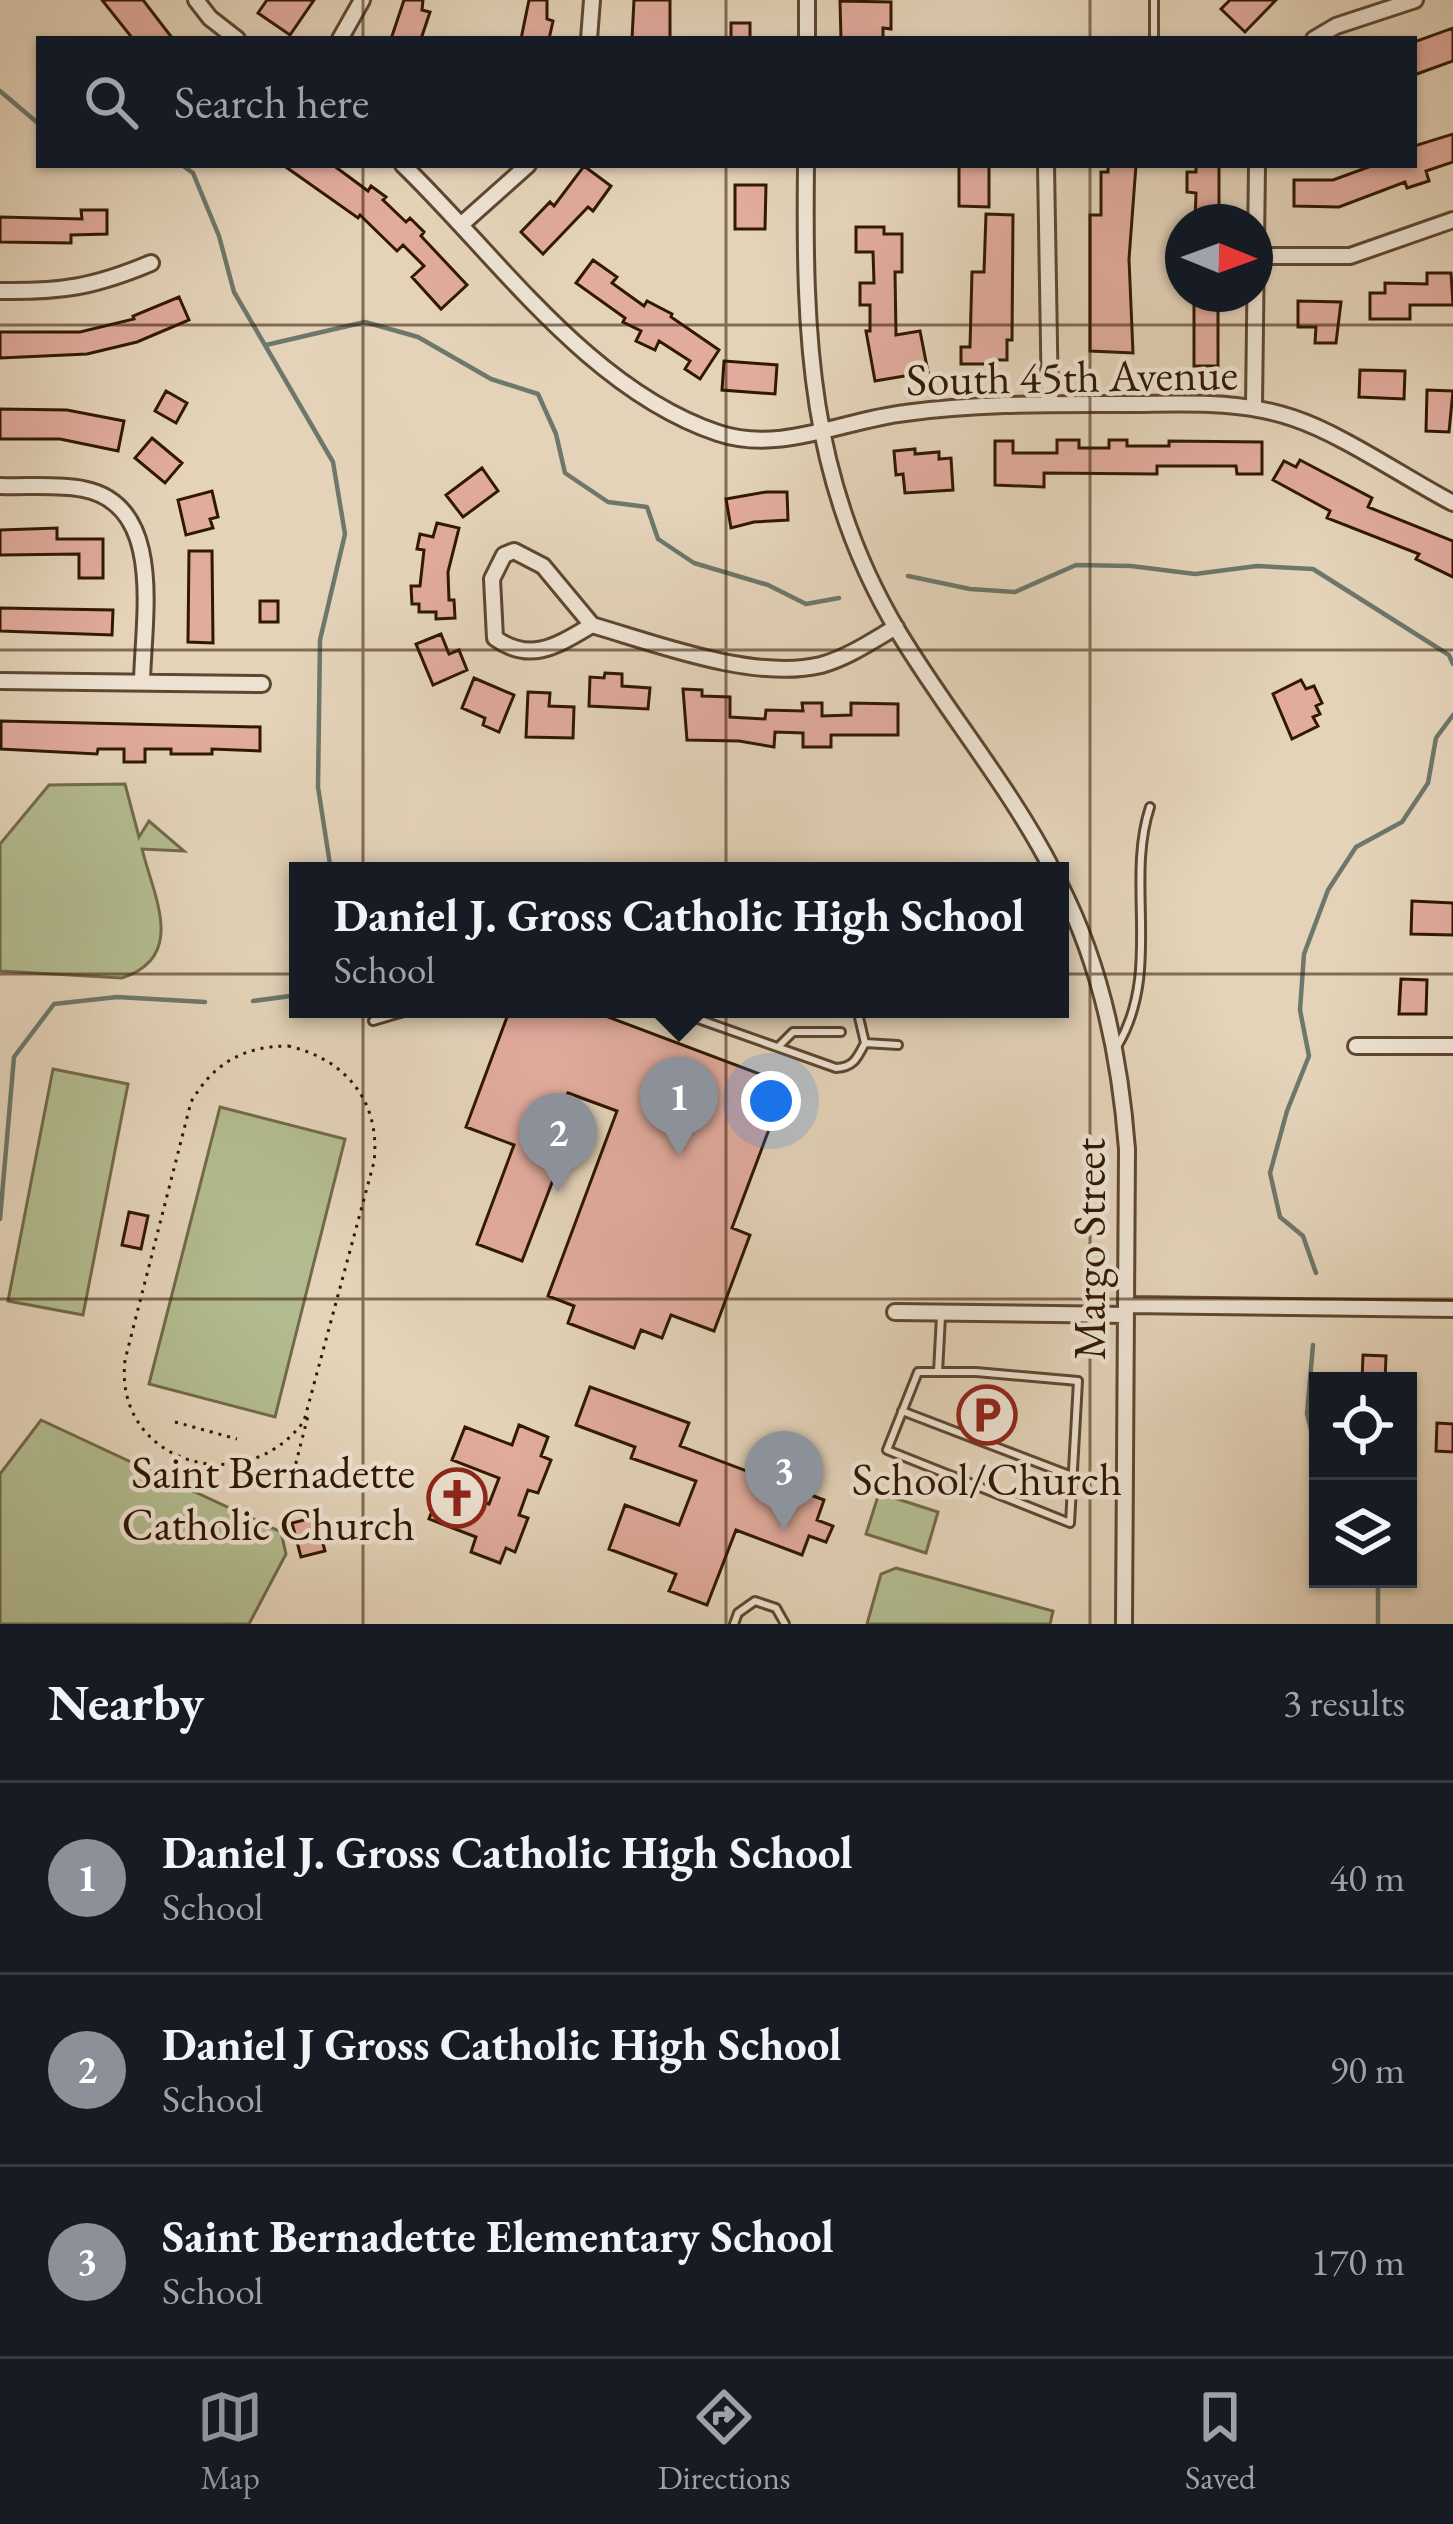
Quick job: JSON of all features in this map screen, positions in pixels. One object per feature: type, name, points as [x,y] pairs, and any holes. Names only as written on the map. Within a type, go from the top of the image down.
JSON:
[{"type":"street","points":[[196,0],[233,36]]},
{"type":"street","points":[[342,36],[362,0]]},
{"type":"street","points":[[589,36],[592,0]]},
{"type":"street","points":[[807,36],[808,0]]},
{"type":"street","points":[[1319,36],[1415,0]]},
{"type":"street","name":"South 45th Avenue","points":[[406,168],[549,320],[657,403],[721,434],[753,440],[820,432],[918,411],[1050,404],[1254,406],[1300,420],[1453,503]]},
{"type":"street","points":[[463,224],[525,168]]},
{"type":"street","points":[[806,168],[807,330],[820,432],[855,543],[896,627],[1048,862]]},
{"type":"street","points":[[1046,168],[1050,404]]},
{"type":"street","points":[[1257,168],[1257,204]]},
{"type":"street","points":[[1273,256],[1350,256],[1453,220]]},
{"type":"street","points":[[0,291],[58,292],[151,263]]},
{"type":"street","points":[[1254,406],[1257,312]]},
{"type":"street","points":[[4,486],[83,489],[125,511],[142,545],[142,682]]},
{"type":"street","points":[[592,626],[533,654],[510,649],[495,638],[492,579],[504,555],[514,551],[543,566],[592,626],[733,662],[791,669],[841,658],[896,627]]},
{"type":"street","points":[[0,681],[262,684]]},
{"type":"street","name":"Margo Street","points":[[1069,908],[1098,980],[1116,1048],[1127,1149],[1124,1624]]},
{"type":"street","points":[[1356,1046],[1453,1046]]},
{"type":"street","points":[[895,1312],[1453,1309]]},
{"type":"lane","points":[[1154,0],[1154,36]]},
{"type":"lane","points":[[1116,1048],[1135,1010],[1144,922],[1142,831],[1150,807]]},
{"type":"lane","points":[[373,1021],[383,1018]]},
{"type":"lane","points":[[695,1018],[836,1068],[848,1067],[865,1043],[859,1018]]},
{"type":"lane","points":[[777,1047],[793,1032],[842,1032]]},
{"type":"lane","points":[[865,1043],[898,1045]]},
{"type":"lane","points":[[938,1372],[941,1313]]},
{"type":"lane","points":[[917,1372],[938,1372],[1078,1381],[1070,1523],[886,1450],[917,1372]]},
{"type":"lane","points":[[902,1411],[1072,1477]]},
{"type":"lane","points":[[734,1624],[739,1613],[755,1601],[776,1608],[784,1624]]},
{"type":"path","points":[[289,1490],[313,1400],[374,1162],[374,1124],[361,1093],[341,1069],[301,1049],[261,1048],[223,1064],[191,1102],[129,1342],[125,1385],[141,1425],[158,1444],[193,1462],[218,1467],[255,1461],[287,1443],[313,1400]]},
{"type":"path","points":[[175,1422],[237,1439]]},
{"type":"green space","points":[[125,784],[139,837],[149,821],[184,851],[142,849],[161,924],[154,956],[122,978],[0,971],[0,844],[49,785]]},
{"type":"green space","points":[[53,1069],[128,1084],[83,1315],[8,1301]]},
{"type":"green space","points":[[220,1107],[345,1139],[275,1417],[149,1384]]},
{"type":"green space","points":[[41,1420],[281,1532],[286,1554],[249,1624],[0,1624],[0,1474]]},
{"type":"green space","points":[[879,1493],[938,1512],[926,1553],[866,1534]]},
{"type":"green space","points":[[896,1568],[1053,1611],[1050,1624],[867,1624],[881,1574]]},
{"type":"building","points":[[102,0],[143,0],[171,36],[131,36]]},
{"type":"building","points":[[267,0],[314,0],[290,35],[258,13]]},
{"type":"building","points":[[404,0],[423,0],[422,10],[430,12],[422,36],[392,36]]},
{"type":"building","points":[[529,0],[547,0],[547,19],[553,21],[550,36],[522,36]]},
{"type":"building","points":[[634,0],[670,0],[670,36],[632,36]]},
{"type":"building","points":[[1230,0],[1276,0],[1245,32],[1221,9]]},
{"type":"building","points":[[840,1],[891,2],[891,29],[883,28],[883,36],[841,36]]},
{"type":"building","points":[[731,23],[750,23],[750,36],[731,36]]},
{"type":"building","points":[[1453,28],[1453,61],[1417,74],[1417,41]]},
{"type":"building","points":[[1453,134],[1453,162],[1426,171],[1429,181],[1407,188],[1405,182],[1339,207],[1294,206],[1294,180],[1333,180],[1366,168],[1417,168],[1417,145]]},
{"type":"building","points":[[287,168],[337,168],[368,191],[371,186],[406,222],[410,218],[424,232],[421,236],[467,285],[441,309],[412,277],[424,266],[403,245],[397,251],[360,215],[358,218]]},
{"type":"building","points":[[582,168],[611,186],[593,211],[588,207],[543,254],[521,232],[550,202],[554,206]]},
{"type":"building","points":[[959,168],[989,168],[989,207],[959,206]]},
{"type":"building","points":[[1108,168],[1136,168],[1129,259],[1133,353],[1090,351],[1090,215],[1101,215],[1101,172]]},
{"type":"building","points":[[1219,168],[1219,204],[1196,204],[1196,193],[1187,192],[1187,172]]},
{"type":"building","points":[[735,185],[766,185],[765,229],[735,229]]},
{"type":"building","points":[[81,210],[107,210],[107,234],[71,235],[71,243],[0,242],[0,217],[82,219]]},
{"type":"building","points":[[986,214],[1013,215],[1012,340],[1007,340],[1007,360],[961,364],[961,347],[970,347],[972,272],[984,272]]},
{"type":"building","points":[[856,227],[884,227],[884,234],[902,234],[902,272],[895,272],[896,335],[920,331],[928,372],[875,381],[866,331],[870,331],[870,305],[860,305],[860,283],[874,283],[873,252],[856,252]]},
{"type":"building","points":[[593,260],[617,277],[612,283],[644,306],[647,301],[672,314],[719,350],[700,379],[685,369],[690,361],[659,341],[655,350],[636,341],[641,331],[576,283]]},
{"type":"building","points":[[1427,273],[1451,273],[1453,305],[1410,305],[1410,319],[1370,319],[1370,293],[1385,293],[1385,283],[1427,284]]},
{"type":"building","points":[[179,297],[189,320],[137,342],[87,354],[0,358],[0,332],[80,332],[134,319]]},
{"type":"building","points":[[1298,301],[1341,302],[1336,343],[1315,343],[1316,327],[1298,327]]},
{"type":"building","points":[[1194,312],[1218,312],[1218,366],[1194,366]]},
{"type":"building","points":[[724,361],[777,365],[775,394],[722,390]]},
{"type":"building","points":[[1360,370],[1405,371],[1404,399],[1359,397]]},
{"type":"building","points":[[1427,390],[1453,391],[1449,432],[1426,431]]},
{"type":"building","points":[[166,391],[187,403],[176,423],[155,411]]},
{"type":"building","points":[[0,409],[67,410],[124,421],[118,451],[60,439],[0,439]]},
{"type":"building","points":[[152,438],[182,463],[165,483],[135,458]]},
{"type":"building","points":[[1057,440],[1079,440],[1079,448],[1109,448],[1109,440],[1127,440],[1127,446],[1169,446],[1169,441],[1262,442],[1262,474],[1237,474],[1236,466],[1157,466],[1157,474],[1044,473],[1044,487],[995,485],[995,441],[1013,441],[1013,453],[1057,453]]},
{"type":"building","points":[[915,449],[915,454],[939,452],[939,459],[951,458],[953,490],[905,493],[903,474],[896,475],[894,451]]},
{"type":"building","points":[[1300,460],[1372,498],[1368,507],[1453,541],[1453,577],[1416,559],[1419,554],[1327,518],[1330,511],[1273,480],[1284,461],[1296,467]]},
{"type":"building","points":[[482,468],[498,491],[463,517],[446,495]]},
{"type":"building","points":[[212,491],[218,517],[210,519],[213,528],[186,535],[178,500]]},
{"type":"building","points":[[787,492],[788,520],[731,528],[726,499]]},
{"type":"building","points":[[437,523],[459,528],[448,572],[455,618],[436,619],[436,612],[419,612],[419,604],[412,604],[411,586],[420,586],[424,550],[417,549],[420,534],[433,537]]},
{"type":"building","points":[[57,528],[57,539],[103,539],[103,578],[79,578],[79,554],[0,555],[0,530]]},
{"type":"building","points":[[189,551],[212,551],[213,643],[188,642]]},
{"type":"building","points":[[260,601],[278,601],[278,622],[260,622]]},
{"type":"building","points":[[0,608],[113,610],[112,635],[0,631]]},
{"type":"building","points":[[441,634],[449,654],[459,650],[467,670],[433,685],[416,644]]},
{"type":"building","points":[[605,673],[622,674],[622,686],[650,688],[648,709],[589,706],[590,677],[604,678]]},
{"type":"building","points":[[474,678],[514,695],[499,732],[483,725],[485,718],[462,708]]},
{"type":"building","points":[[1301,680],[1306,689],[1314,686],[1322,703],[1316,706],[1320,714],[1313,717],[1318,726],[1292,739],[1273,694]]},
{"type":"building","points":[[683,689],[702,690],[702,696],[730,697],[730,717],[765,719],[766,710],[803,711],[802,703],[822,703],[822,716],[851,715],[851,703],[898,704],[898,735],[831,735],[831,747],[803,747],[803,733],[775,732],[774,747],[687,740]]},
{"type":"building","points":[[528,692],[550,693],[549,706],[574,707],[573,738],[526,737]]},
{"type":"building","points":[[1,721],[260,727],[260,751],[212,749],[212,754],[171,754],[171,749],[145,749],[145,762],[124,762],[124,749],[98,749],[97,754],[1,749]]},
{"type":"building","points":[[1412,901],[1453,903],[1453,935],[1411,934]]},
{"type":"building","points":[[1401,979],[1427,980],[1426,1014],[1399,1014]]},
{"type":"building","points":[[507,1018],[611,1018],[786,1084],[732,1228],[750,1235],[714,1331],[671,1315],[662,1338],[641,1330],[634,1348],[568,1323],[574,1306],[548,1296],[617,1111],[568,1093],[548,1139],[558,1167],[522,1261],[477,1244],[514,1145],[466,1127]]},
{"type":"building","points":[[129,1212],[148,1216],[141,1249],[122,1245]]},
{"type":"building","points":[[1363,1355],[1386,1356],[1385,1372],[1362,1372]]},
{"type":"building","points":[[590,1387],[689,1423],[680,1446],[824,1500],[817,1520],[833,1526],[826,1542],[809,1536],[802,1555],[736,1530],[707,1605],[669,1591],[676,1574],[609,1549],[625,1505],[679,1525],[696,1481],[631,1458],[635,1447],[576,1425]]},
{"type":"building","points":[[1437,1423],[1453,1424],[1453,1452],[1436,1451]]},
{"type":"building","name":"Saint Bernadette Catholic Church","points":[[519,1425],[548,1437],[541,1456],[551,1460],[538,1493],[528,1490],[519,1515],[528,1518],[515,1552],[506,1548],[500,1563],[471,1552],[476,1537],[429,1519],[442,1485],[489,1504],[499,1478],[452,1460],[465,1427],[512,1445]]},
{"type":"building","points":[[316,1517],[325,1551],[301,1557],[292,1523]]},
{"type":"waterway","points":[[0,91],[36,121]]},
{"type":"waterway","points":[[186,168],[193,173],[219,236],[234,292],[333,462],[345,534],[320,640],[318,787],[330,862]]},
{"type":"waterway","points":[[266,345],[365,322],[418,337],[491,379],[538,394],[556,434],[565,473],[608,502],[647,507],[658,539],[694,563],[768,585],[806,604],[839,598]]},
{"type":"waterway","points":[[908,576],[970,589],[1015,592],[1076,565],[1195,574],[1257,566],[1313,569],[1449,655],[1453,664]]},
{"type":"waterway","points":[[1316,1273],[1303,1236],[1280,1217],[1270,1173],[1309,1056],[1300,1010],[1304,954],[1328,890],[1356,847],[1402,822],[1428,783],[1436,738],[1453,715]]},
{"type":"waterway","points":[[253,1001],[289,996]]},
{"type":"waterway","points":[[0,1219],[14,1057],[54,1004],[117,997],[205,1002]]},
{"type":"waterway","points":[[1311,1372],[1313,1345]]},
{"type":"waterway","points":[[1309,1391],[1309,1422]]},
{"type":"waterway","points":[[1378,1588],[1378,1624]]},
{"type":"place","name":"Daniel J. Gross Catholic High School","points":[[679,1156]]},
{"type":"place","name":"Daniel J Gross Catholic High School","points":[[558,1192]]},
{"type":"place","name":"School/Church","points":[[987,1415]]},
{"type":"place","name":"Saint Bernadette Catholic Church","points":[[457,1498]]},
{"type":"place","name":"Saint Bernadette Elementary School","points":[[784,1530]]}]
